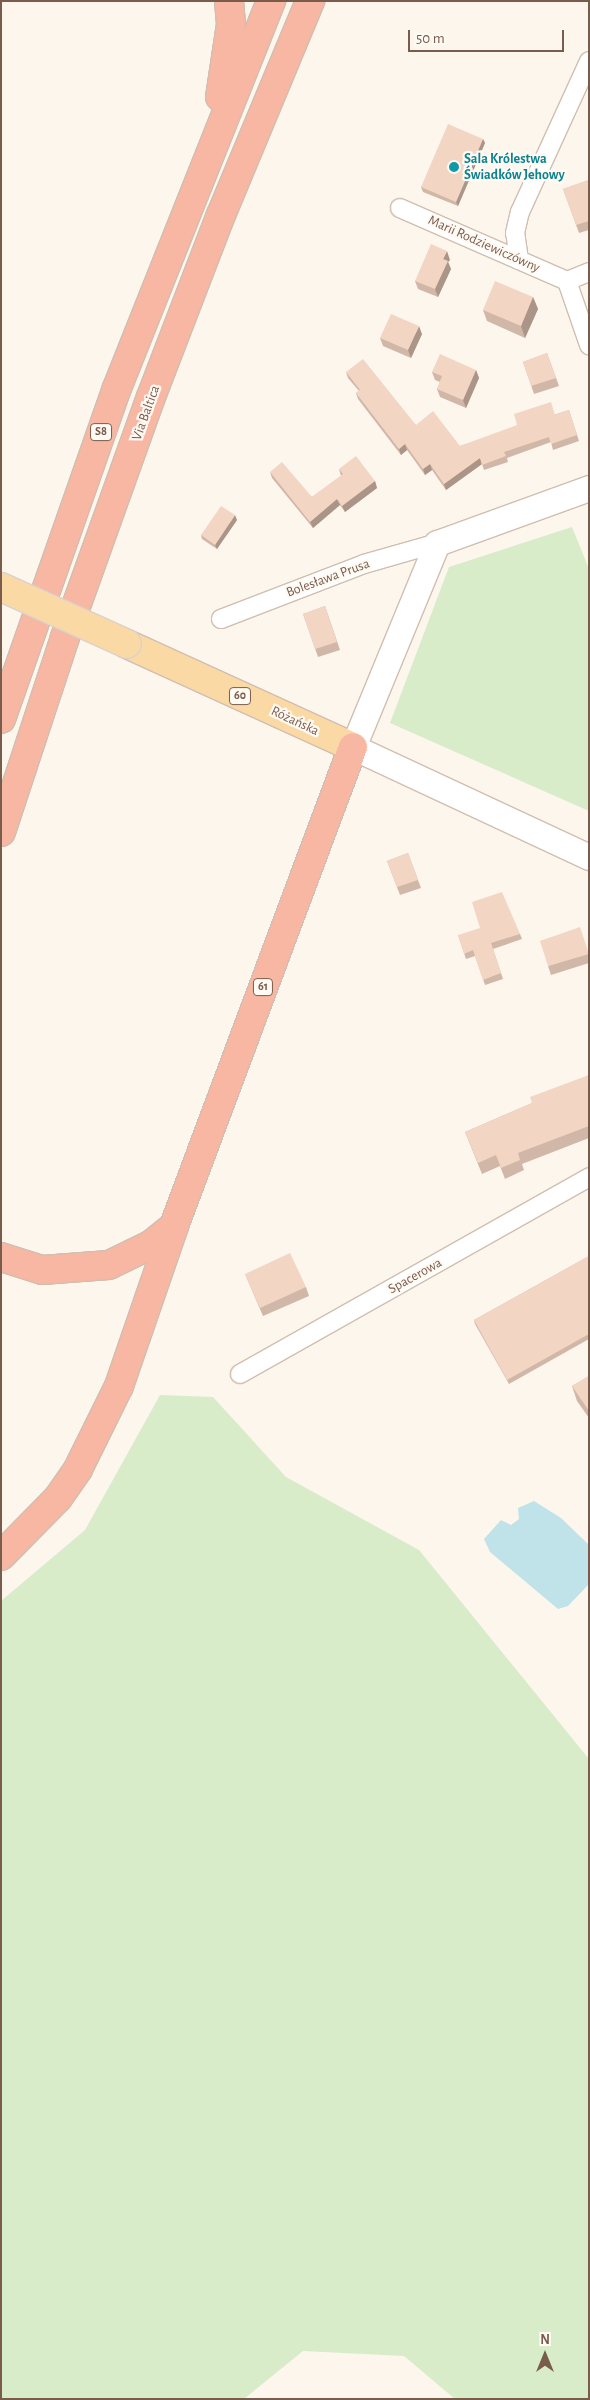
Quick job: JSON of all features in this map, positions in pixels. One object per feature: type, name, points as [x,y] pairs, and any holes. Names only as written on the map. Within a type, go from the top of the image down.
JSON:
[{"type":"highway","points":[[210,150],[226,66],[231,24],[229,1]]},
{"type":"highway","name":"S8","points":[[1,719],[70,514],[210,150],[271,1]]},
{"type":"highway","name":"Via Baltica","points":[[1,832],[65,637],[151,397],[221,215],[310,1]]},
{"type":"highway","name":"61","points":[[174,1226],[353,747]]},
{"type":"highway","points":[[1,1257],[42,1270],[109,1265],[152,1244],[174,1226]]},
{"type":"highway","points":[[1,1556],[58,1498],[95,1441],[119,1386],[174,1226]]},
{"type":"main road","name":"Różańska","points":[[1,587],[353,747]]},
{"type":"street","points":[[519,260],[515,233],[520,212],[589,61]]},
{"type":"street","name":"Marii Rodziewiczówny","points":[[400,208],[567,281]]},
{"type":"street","points":[[589,272],[567,281],[589,345]]},
{"type":"street","name":"Bolesława Prusa","points":[[221,619],[364,564],[437,543],[589,488]]},
{"type":"street","points":[[353,747],[437,543]]},
{"type":"street","name":"Różańska","points":[[353,747],[589,857]]},
{"type":"street","name":"Spacerowa","points":[[240,1374],[589,1178]]},
{"type":"green space","points":[[572,527],[589,569],[589,811],[390,723],[449,567]]},
{"type":"green space","points":[[160,1395],[213,1397],[286,1477],[419,1550],[589,1759],[589,2399],[455,2399],[404,2356],[303,2351],[244,2399],[1,2399],[1,1601],[85,1530]]},
{"type":"water","points":[[534,1501],[561,1518],[589,1545],[589,1584],[568,1606],[558,1609],[490,1552],[484,1539],[501,1520],[511,1525],[519,1519],[518,1508]]},
{"type":"building","name":"Sala Królestwa Świadków Jehowy","points":[[448,124],[483,139],[456,202],[421,187]]},
{"type":"building","points":[[589,180],[589,221],[576,225],[563,189]]},
{"type":"building","points":[[431,244],[447,251],[443,259],[448,261],[435,289],[415,281]]},
{"type":"building","points":[[495,281],[533,297],[521,326],[483,310]]},
{"type":"building","points":[[391,314],[419,326],[408,350],[380,338]]},
{"type":"building","points":[[547,353],[556,378],[531,386],[523,362]]},
{"type":"building","points":[[440,354],[476,370],[463,400],[437,389],[442,376],[432,372]]},
{"type":"building","points":[[363,359],[416,425],[433,411],[460,446],[517,425],[514,414],[551,402],[555,415],[569,410],[577,435],[551,444],[549,437],[504,452],[506,456],[482,465],[480,458],[444,484],[430,464],[423,469],[405,444],[399,449],[356,393],[360,390],[346,372]]},
{"type":"building","points":[[356,456],[375,481],[342,506],[337,499],[310,522],[270,472],[282,462],[312,497],[343,474],[339,469]]},
{"type":"building","points":[[221,506],[235,515],[215,545],[201,535]]},
{"type":"building","points":[[325,606],[337,642],[315,649],[303,614]]},
{"type":"building","points":[[408,853],[418,880],[397,887],[387,861]]},
{"type":"building","points":[[502,892],[520,934],[491,943],[501,973],[483,980],[473,950],[464,954],[458,935],[480,928],[472,902]]},
{"type":"building","points":[[580,927],[589,954],[548,966],[540,941]]},
{"type":"building","points":[[589,1075],[589,1126],[518,1153],[520,1160],[501,1168],[496,1155],[478,1163],[465,1132],[532,1103],[530,1097]]},
{"type":"building","points":[[290,1253],[306,1287],[260,1308],[245,1274]]},
{"type":"building","points":[[589,1256],[589,1334],[507,1380],[474,1320]]},
{"type":"building","points":[[589,1376],[589,1411],[572,1386]]},
{"type":"place","name":"Sala Królestwa Świadków Jehowy","points":[[454,167]]}]
